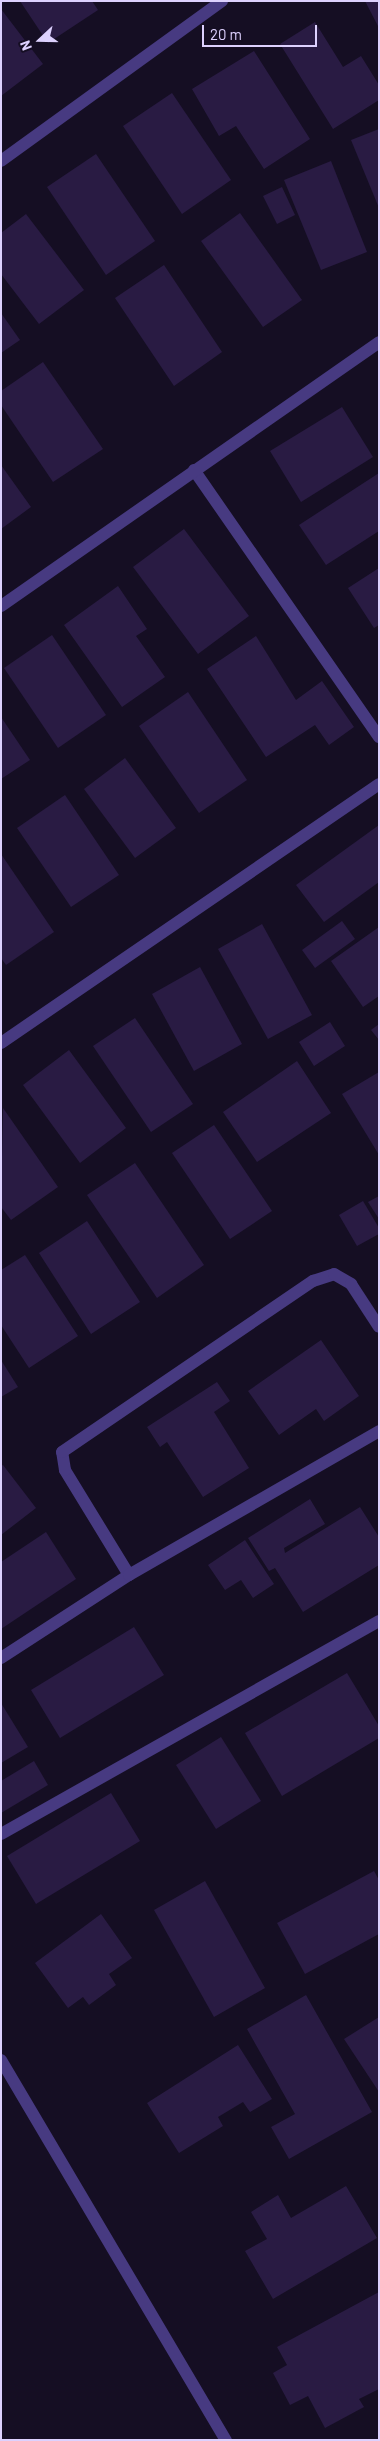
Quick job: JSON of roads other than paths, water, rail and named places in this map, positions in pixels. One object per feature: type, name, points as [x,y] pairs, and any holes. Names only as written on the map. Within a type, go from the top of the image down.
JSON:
[{"type":"street","points":[[1,161],[222,1]]},
{"type":"street","points":[[1,606],[379,342]]},
{"type":"street","points":[[194,470],[379,737]]},
{"type":"street","points":[[1,1043],[379,784]]},
{"type":"street","points":[[129,1575],[65,1470],[62,1452],[313,1281],[334,1274],[351,1284],[379,1327]]},
{"type":"street","points":[[1,1658],[129,1575],[379,1431]]},
{"type":"street","points":[[1,1834],[379,1621]]},
{"type":"street","points":[[1,2060],[226,2440]]}]
